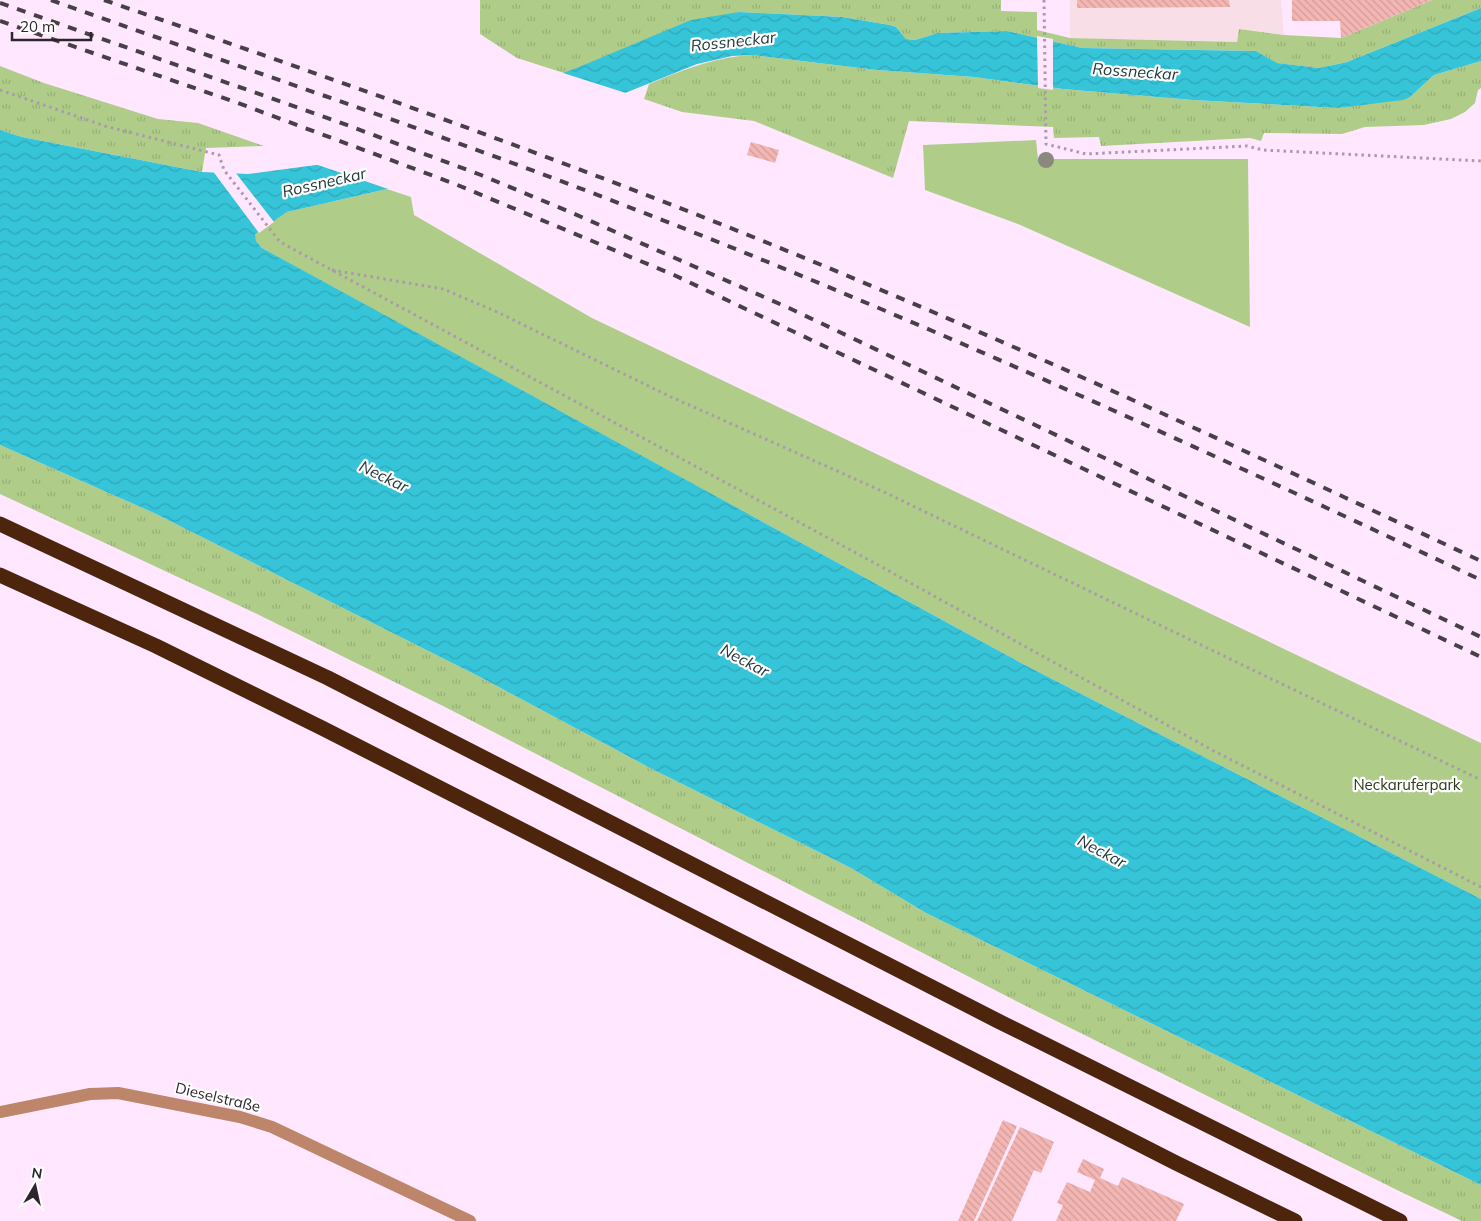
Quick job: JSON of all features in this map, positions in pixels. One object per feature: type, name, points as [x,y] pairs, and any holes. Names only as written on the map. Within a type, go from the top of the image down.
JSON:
[{"type":"highway","points":[[0,524],[328,678],[1007,1026],[1400,1221]]},
{"type":"highway","points":[[0,575],[156,646],[313,724],[1176,1163],[1295,1221]]},
{"type":"street","name":"Dieselstraße","points":[[0,1112],[90,1094],[118,1093],[240,1117],[272,1128],[470,1221]]},
{"type":"path","points":[[1044,0],[1046,144],[1086,154],[1247,146],[1263,150],[1481,161]]},
{"type":"path","points":[[0,90],[105,126],[219,155],[224,170],[280,242],[860,556],[1214,752],[1481,886]]},
{"type":"path","points":[[329,270],[443,289],[495,311],[669,396],[884,492],[1481,780]]},
{"type":"shaded area","points":[[1070,0],[1281,0],[1284,35],[1239,29],[1237,42],[1070,38]]},
{"type":"green space","points":[[480,0],[1001,0],[1001,11],[1037,12],[1037,30],[1070,38],[1237,42],[1239,29],[1284,35],[1341,38],[1432,0],[1481,0],[1481,8],[1347,62],[1319,68],[1276,63],[1256,51],[1082,48],[1007,31],[938,33],[915,40],[906,39],[896,27],[890,25],[842,17],[739,12],[564,73],[517,58],[480,34]]},
{"type":"green space","points":[[752,55],[877,70],[974,77],[1063,89],[1193,100],[1338,108],[1410,97],[1434,75],[1481,61],[1481,88],[1478,90],[1475,103],[1465,112],[1451,119],[1424,125],[1365,127],[1342,134],[1264,133],[1261,141],[1250,138],[1101,146],[1099,137],[1054,138],[1053,127],[909,121],[893,178],[754,121],[682,112],[644,99],[649,84],[712,61]]},
{"type":"green space","points":[[0,66],[44,83],[158,119],[198,123],[264,146],[206,148],[202,172],[22,137],[0,130]]},
{"type":"green space","points":[[1036,140],[1038,159],[1248,159],[1250,327],[1018,224],[925,190],[923,145]]},
{"type":"green space","name":"Neckaruferpark","points":[[387,189],[411,197],[414,215],[592,318],[1481,743],[1481,899],[1021,663],[262,248],[256,241],[254,233],[287,212]]},
{"type":"green space","points":[[0,445],[154,513],[480,677],[652,769],[851,868],[926,913],[1481,1185],[1481,1221],[1462,1221],[1397,1190],[1018,1002],[445,707],[255,613],[0,494]]},
{"type":"water","points":[[1481,8],[1481,61],[1434,75],[1410,97],[1403,100],[1338,108],[1193,100],[1063,89],[974,77],[877,70],[752,55],[732,56],[697,64],[387,189],[287,212],[255,234],[256,241],[262,248],[1021,663],[1481,899],[1481,1185],[926,913],[851,868],[652,769],[480,677],[154,513],[0,445],[0,130],[22,137],[202,172],[248,174],[316,165],[579,67],[691,20],[739,12],[842,17],[890,25],[896,27],[906,39],[915,40],[938,33],[1007,31],[1082,48],[1256,51],[1277,63],[1319,68],[1347,62]]},
{"type":"pier","points":[[1037,36],[1053,39],[1053,90],[1038,88]]},
{"type":"pier","points":[[560,72],[629,94],[391,190],[312,163]]},
{"type":"pier","points":[[212,170],[235,172],[274,222],[259,233]]},
{"type":"building","points":[[1077,0],[1229,0],[1230,7],[1077,8]]},
{"type":"building","points":[[1292,0],[1432,0],[1341,38],[1340,21],[1292,21]]},
{"type":"building","points":[[751,142],[779,150],[775,163],[747,155]]},
{"type":"building","points":[[1003,1120],[1017,1126],[974,1221],[958,1221]]},
{"type":"building","points":[[1020,1127],[1054,1142],[1041,1173],[1034,1170],[1012,1221],[977,1221]]},
{"type":"building","points":[[1083,1159],[1104,1169],[1100,1178],[1118,1186],[1122,1177],[1184,1204],[1176,1221],[1056,1221],[1063,1205],[1057,1203],[1067,1182],[1090,1192],[1095,1180],[1077,1172]]},
{"type":"railway","points":[[51,0],[550,177],[839,291],[1162,432],[1481,580]]},
{"type":"railway","points":[[104,0],[492,137],[779,248],[951,320],[1103,387],[1481,561]]},
{"type":"railway","points":[[0,3],[336,121],[481,175],[570,212],[789,308],[1481,637]]},
{"type":"railway","points":[[0,21],[238,103],[455,184],[674,275],[1481,657]]},
{"type":"water label","name":"Rossneckar","points":[[733,41]]},
{"type":"water label","name":"Rossneckar","points":[[1135,71]]},
{"type":"water label","name":"Rossneckar","points":[[324,182]]},
{"type":"water label","name":"Neckar","points":[[384,476]]},
{"type":"water label","name":"Neckar","points":[[745,660]]},
{"type":"water label","name":"Neckar","points":[[1102,851]]}]
